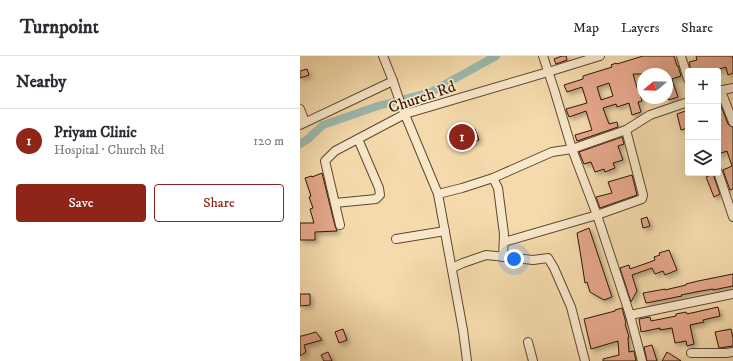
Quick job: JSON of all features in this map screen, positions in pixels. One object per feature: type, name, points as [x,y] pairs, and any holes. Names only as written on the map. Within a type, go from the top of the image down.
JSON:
[{"type":"street","points":[[383,56],[438,194],[463,330],[467,361]]},
{"type":"street","points":[[543,56],[572,149],[597,215],[630,315],[642,361]]},
{"type":"street","name":"Church Rd","points":[[340,224],[325,160],[335,150],[405,114],[600,56]]},
{"type":"street","points":[[681,56],[685,69]]},
{"type":"street","points":[[300,110],[303,123],[393,81]]},
{"type":"street","points":[[721,91],[733,88]]},
{"type":"street","points":[[721,95],[733,122]]},
{"type":"street","points":[[438,194],[493,178],[552,152],[572,149],[626,130],[650,115],[685,103]]},
{"type":"street","points":[[504,242],[597,215],[642,199],[626,130]]},
{"type":"street","points":[[335,203],[376,198],[380,195],[379,188],[358,139]]},
{"type":"street","points":[[719,176],[733,217]]},
{"type":"street","points":[[493,178],[498,188],[504,234],[503,257]]},
{"type":"street","points":[[396,239],[445,231]]},
{"type":"street","points":[[452,268],[486,255],[533,260],[548,258],[572,307],[585,361]]},
{"type":"street","points":[[630,315],[733,294]]},
{"type":"street","points":[[528,342],[533,361]]},
{"type":"street","points":[[691,353],[733,352]]},
{"type":"building","points":[[566,56],[567,60],[556,64],[554,59]]},
{"type":"building","points":[[643,56],[674,56],[681,76],[673,79],[673,68],[637,68],[637,74],[633,74],[637,88],[637,104],[639,104],[641,112],[632,115],[629,103],[617,107],[616,104],[603,108],[609,124],[617,122],[618,127],[577,141],[575,135],[592,130],[586,111],[569,117],[566,109],[587,103],[582,87],[567,92],[564,85],[583,79],[583,76],[612,67],[611,65],[617,64]],"holes":[[[609,83],[613,96],[601,100],[597,87]]]},
{"type":"building","points":[[696,56],[732,56],[733,73],[728,75],[726,67],[721,69],[690,68],[689,62],[697,60]]},
{"type":"building","points":[[307,69],[309,75],[300,78],[300,71]]},
{"type":"building","points":[[673,82],[678,97],[673,99]]},
{"type":"building","points":[[721,106],[728,124],[733,127],[733,189],[730,190],[723,170],[732,166],[727,151],[721,153]]},
{"type":"building","points":[[685,111],[685,129],[681,130],[677,114]]},
{"type":"building","points":[[475,129],[479,140],[459,148],[455,137]]},
{"type":"building","points":[[622,137],[624,144],[618,146],[623,160],[613,163],[615,168],[605,172],[604,169],[595,172],[591,162],[584,164],[579,152]]},
{"type":"building","points":[[322,173],[337,231],[315,232],[315,240],[300,240],[300,223],[314,223],[310,209],[313,208],[309,197],[311,196],[305,178]]},
{"type":"building","points":[[632,175],[637,195],[600,208],[596,197],[612,193],[608,182]]},
{"type":"building","points":[[714,176],[720,194],[714,197],[706,177]]},
{"type":"building","points":[[647,217],[650,226],[643,228],[641,219]]},
{"type":"building","points":[[589,228],[612,297],[604,300],[590,292],[587,282],[585,283],[577,233]]},
{"type":"building","points":[[669,250],[677,270],[665,275],[663,271],[655,274],[652,268],[632,275],[637,291],[631,302],[620,268],[629,265],[630,269],[650,262],[655,260],[654,257],[660,255],[659,253]]},
{"type":"building","points":[[733,274],[733,286],[701,291],[646,303],[643,293],[665,290],[698,281]]},
{"type":"building","points":[[300,294],[310,294],[310,305],[300,306]]},
{"type":"building","points":[[718,307],[720,316],[690,325],[694,344],[687,346],[686,341],[675,343],[672,328],[660,330],[660,328],[641,332],[639,319],[650,317],[651,321],[676,316],[676,314],[686,312],[687,314]]},
{"type":"building","points":[[622,308],[629,337],[629,352],[634,351],[636,361],[603,361],[603,359],[619,355],[618,341],[591,349],[584,319]]},
{"type":"building","points":[[343,329],[347,340],[339,343],[335,332]]},
{"type":"building","points":[[731,329],[733,346],[719,348],[715,332]]},
{"type":"building","points":[[316,332],[322,340],[304,345],[306,352],[300,356],[300,336]]},
{"type":"building","points":[[652,345],[657,361],[647,361],[644,347]]},
{"type":"building","points":[[328,352],[332,361],[324,361],[321,355]]},
{"type":"building","points":[[667,352],[681,361],[662,361]]},
{"type":"waterway","points":[[300,144],[308,139],[323,125],[378,106],[431,92],[496,56]]},
{"type":"place","name":"Priyam Clinic","points":[[462,137]]}]
